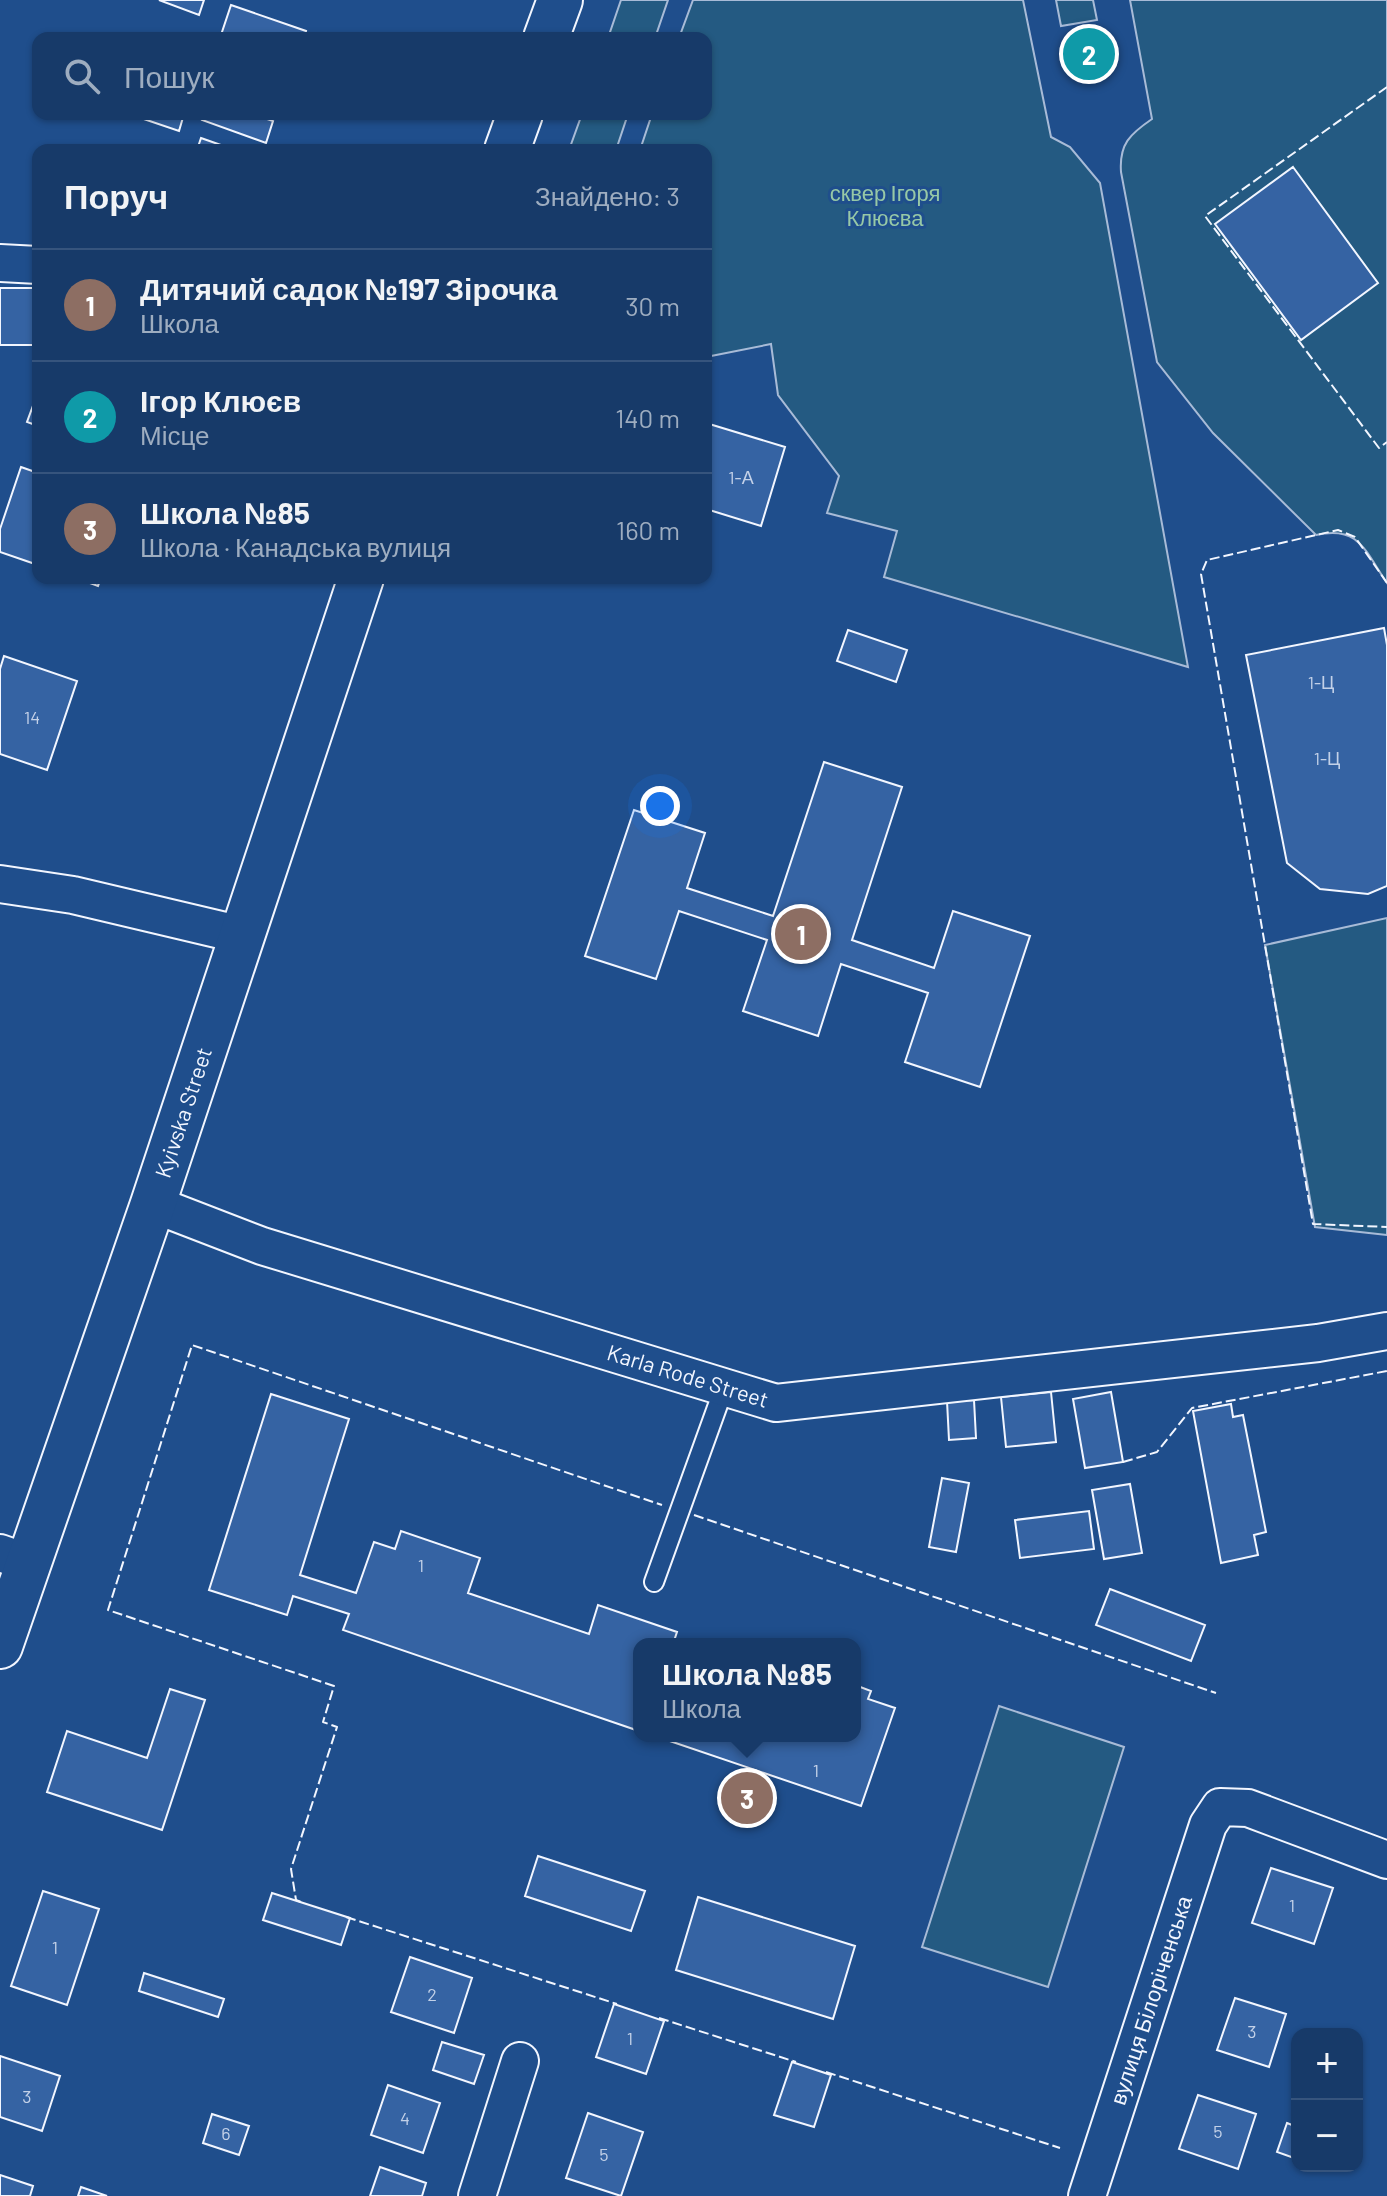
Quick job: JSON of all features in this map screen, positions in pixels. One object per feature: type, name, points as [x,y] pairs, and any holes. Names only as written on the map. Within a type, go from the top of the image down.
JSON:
[{"type":"highway","points":[[548,32],[560,0]]},
{"type":"highway","points":[[509,144],[518,120]]},
{"type":"highway","name":"Kyivska Street","points":[[0,1646],[14,1558],[153,1204],[359,584]]},
{"type":"street","points":[[0,263],[32,265]]},
{"type":"street","points":[[0,884],[73,895],[242,935]]},
{"type":"street","name":"Karla Rode Street","points":[[153,1204],[262,1246],[776,1403],[1318,1343],[1387,1331]]},
{"type":"street","name":"вулиця Білоріченська","points":[[1087,2196],[1208,1825],[1220,1807],[1248,1808],[1387,1860]]},
{"type":"street","points":[[477,2196],[520,2061]]},
{"type":"lane","points":[[654,1582],[724,1388]]},
{"type":"green space","points":[[621,0],[668,0],[657,32],[610,32]]},
{"type":"green space","name":"сквер Ігоря Клюєва","points":[[693,0],[1023,0],[1051,137],[1070,147],[1100,183],[1188,667],[884,577],[897,531],[827,513],[839,476],[778,395],[771,344],[712,356],[712,144],[642,144],[650,120],[712,120],[712,32],[681,32]]},
{"type":"green space","points":[[1056,0],[1093,0],[1097,20],[1061,26]]},
{"type":"green space","points":[[1130,0],[1387,0],[1387,583],[1366,551],[1352,537],[1330,533],[1316,535],[1213,433],[1157,362],[1121,172],[1124,147],[1152,119]]},
{"type":"green space","points":[[580,120],[626,120],[618,144],[571,144]]},
{"type":"green space","points":[[1387,918],[1387,1235],[1315,1227],[1265,945]]},
{"type":"green space","points":[[999,1706],[1124,1747],[1048,1987],[922,1947]]},
{"type":"building","points":[[159,0],[204,0],[199,15]]},
{"type":"building","points":[[231,5],[306,31],[306,32],[222,32]]},
{"type":"building","points":[[147,120],[182,120],[179,131]]},
{"type":"building","points":[[202,120],[273,121],[266,143]]},
{"type":"building","points":[[201,138],[218,144],[199,144]]},
{"type":"building","points":[[1293,167],[1378,283],[1301,340],[1215,224]]},
{"type":"building","points":[[0,288],[32,288],[32,345],[0,345]]},
{"type":"building","points":[[712,425],[785,447],[761,526],[712,511]]},
{"type":"building","points":[[21,467],[32,471],[32,563],[0,552],[0,529]]},
{"type":"building","points":[[1384,628],[1387,645],[1387,886],[1368,894],[1320,889],[1287,863],[1246,655]]},
{"type":"building","points":[[848,630],[907,650],[896,682],[837,661]]},
{"type":"building","points":[[4,656],[77,681],[47,770],[0,754],[0,669]]},
{"type":"building","points":[[824,762],[902,787],[852,940],[934,968],[953,911],[1030,936],[980,1087],[905,1062],[928,993],[841,964],[818,1036],[743,1011],[767,940],[679,911],[656,979],[585,956],[634,810],[705,833],[687,888],[773,916]]},
{"type":"building","points":[[1051,1392],[1056,1442],[1006,1447],[1001,1397]]},
{"type":"building","points":[[1111,1392],[1123,1462],[1085,1468],[1073,1399]]},
{"type":"building","points":[[271,1394],[349,1419],[300,1575],[356,1593],[374,1542],[395,1549],[401,1531],[480,1558],[468,1593],[589,1634],[598,1605],[677,1632],[675,1638],[633,1638],[633,1729],[343,1630],[349,1614],[293,1596],[287,1615],[209,1590]]},
{"type":"building","points":[[974,1400],[976,1438],[949,1440],[947,1401]]},
{"type":"building","points":[[1231,1404],[1233,1417],[1243,1415],[1266,1532],[1254,1535],[1258,1555],[1221,1563],[1193,1411]]},
{"type":"building","points":[[942,1478],[969,1483],[956,1552],[929,1547]]},
{"type":"building","points":[[1130,1484],[1142,1553],[1104,1559],[1092,1490]]},
{"type":"building","points":[[1089,1511],[1094,1549],[1020,1558],[1015,1520]]},
{"type":"building","points":[[1110,1589],[1205,1625],[1191,1661],[1096,1625]]},
{"type":"building","points":[[861,1687],[871,1691],[868,1699],[895,1708],[861,1806],[673,1742],[861,1742]]},
{"type":"building","points":[[170,1689],[205,1700],[162,1830],[47,1792],[67,1731],[147,1758]]},
{"type":"building","points":[[538,1856],[645,1891],[631,1931],[525,1896]]},
{"type":"building","points":[[1271,1868],[1333,1888],[1314,1944],[1252,1923]]},
{"type":"building","points":[[43,1891],[99,1909],[67,2005],[11,1986]]},
{"type":"building","points":[[272,1893],[350,1918],[341,1945],[263,1920]]},
{"type":"building","points":[[698,1897],[855,1946],[833,2019],[676,1970]]},
{"type":"building","points":[[410,1957],[472,1978],[454,2033],[391,2012]]},
{"type":"building","points":[[144,1973],[224,1999],[218,2017],[139,1991]]},
{"type":"building","points":[[1235,1998],[1286,2014],[1269,2067],[1217,2050]]},
{"type":"building","points":[[614,2004],[664,2021],[646,2074],[596,2057]]},
{"type":"building","points":[[442,2042],[484,2055],[474,2084],[433,2070]]},
{"type":"building","points":[[0,2056],[60,2076],[42,2131],[0,2117]]},
{"type":"building","points":[[792,2062],[831,2075],[814,2127],[774,2115]]},
{"type":"building","points":[[388,2085],[440,2103],[423,2153],[371,2135]]},
{"type":"building","points":[[1198,2095],[1256,2114],[1238,2169],[1179,2149]]},
{"type":"building","points":[[588,2113],[643,2132],[621,2196],[566,2178]]},
{"type":"building","points":[[212,2114],[249,2126],[239,2155],[203,2143]]},
{"type":"building","points":[[1287,2123],[1291,2125],[1291,2157],[1277,2152]]},
{"type":"building","points":[[380,2167],[426,2183],[422,2196],[370,2196]]},
{"type":"building","points":[[0,2175],[33,2186],[30,2196],[0,2196]]},
{"type":"building","points":[[81,2187],[107,2196],[78,2196]]},
{"type":"fence","points":[[1387,87],[1205,216],[1379,448],[1387,442]]},
{"type":"fence","points":[[1387,583],[1355,537],[1338,530],[1207,560],[1201,574],[1313,1224],[1387,1227]]},
{"type":"fence","points":[[301,1902],[296,1900],[291,1869],[337,1727],[323,1722],[334,1686],[108,1610],[192,1345],[662,1505]]},
{"type":"fence","points":[[1123,1462],[1157,1452],[1192,1408],[1387,1371]]},
{"type":"fence","points":[[694,1515],[1216,1693]]},
{"type":"fence","points":[[346,1917],[617,2004]]},
{"type":"fence","points":[[659,2018],[796,2062]]},
{"type":"fence","points":[[826,2072],[1060,2148]]},
{"type":"place","name":"Ігор Клюєв","points":[[1089,54]]},
{"type":"place","name":"Дитячий садок №197 Зірочка","points":[[801,934]]},
{"type":"place","name":"Школа №85","points":[[747,1798]]}]
